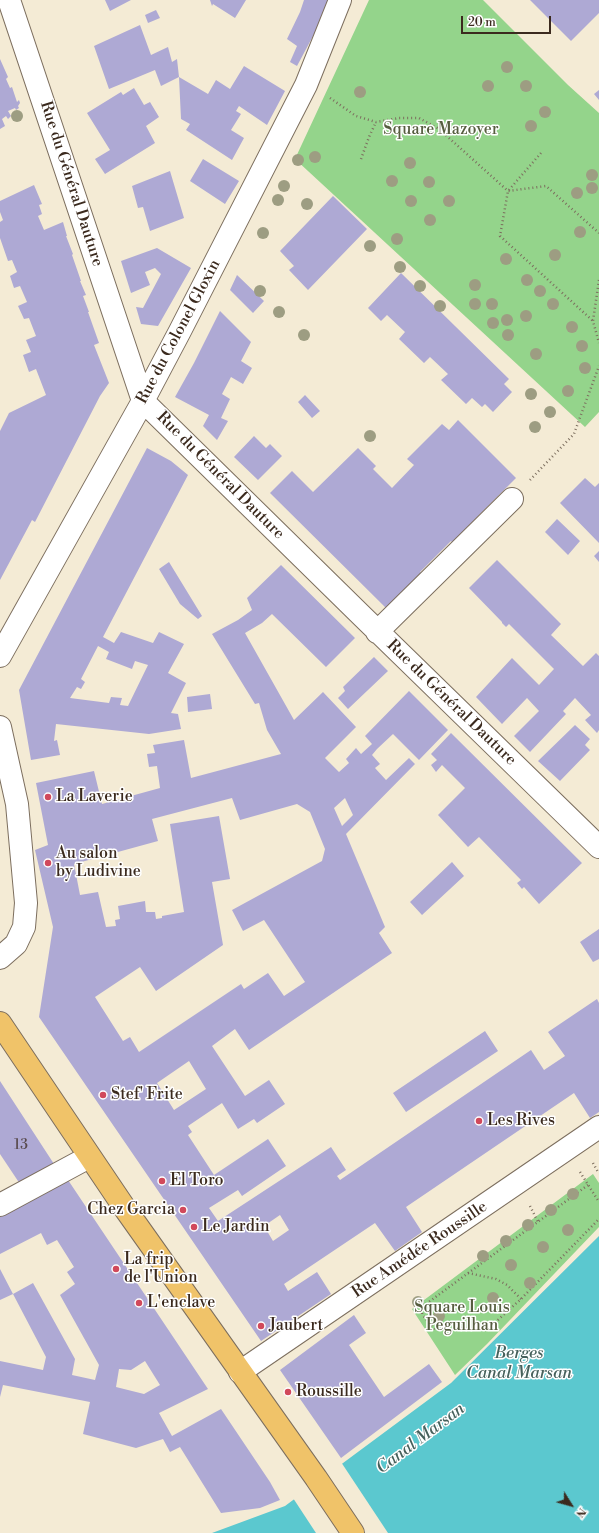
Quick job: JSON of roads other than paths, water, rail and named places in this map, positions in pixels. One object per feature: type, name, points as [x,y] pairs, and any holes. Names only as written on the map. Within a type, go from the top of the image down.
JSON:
[{"type":"main road","points":[[0,1023],[90,1157],[316,1478],[352,1533]]},
{"type":"street","name":"Rue du Général Dauture","points":[[9,0],[143,401],[377,632],[599,847]]},
{"type":"street","name":"Rue du Colonel Gloxin","points":[[0,656],[143,401],[306,86],[340,0]]},
{"type":"street","points":[[377,632],[512,499]]},
{"type":"street","points":[[0,727],[17,804],[26,903],[24,927],[16,944],[0,958]]},
{"type":"street","name":"Rue Amédée Roussille","points":[[240,1372],[599,1127]]},
{"type":"street","points":[[0,1205],[90,1157]]},
{"type":"water","points":[[599,1236],[599,1533],[212,1533],[285,1506],[451,1383]]},
{"type":"place","name":"La Laverie","points":[[48,797]]},
{"type":"place","name":"Au salon by Ludivine","points":[[48,863]]},
{"type":"place","name":"Stef' Frite","points":[[103,1095]]},
{"type":"place","name":"Les Rives","points":[[479,1121]]},
{"type":"place","name":"El Toro","points":[[162,1181]]},
{"type":"place","name":"Chez Garcia","points":[[183,1210]]},
{"type":"place","name":"Le Jardin","points":[[194,1227]]},
{"type":"place","name":"La frip de l'Union","points":[[116,1269]]},
{"type":"place","name":"L'enclave","points":[[139,1303]]},
{"type":"place","name":"Jaubert","points":[[261,1326]]},
{"type":"place","name":"Roussille","points":[[288,1392]]},
{"type":"park label","name":"Square Mazoyer","points":[[441,130]]},
{"type":"park label","name":"Square Louis Peguilhan","points":[[462,1317]]},
{"type":"water label","name":"Berges Canal Marsan","points":[[519,1364]]},
{"type":"water label","name":"Canal Marsan","points":[[421,1439]]}]
